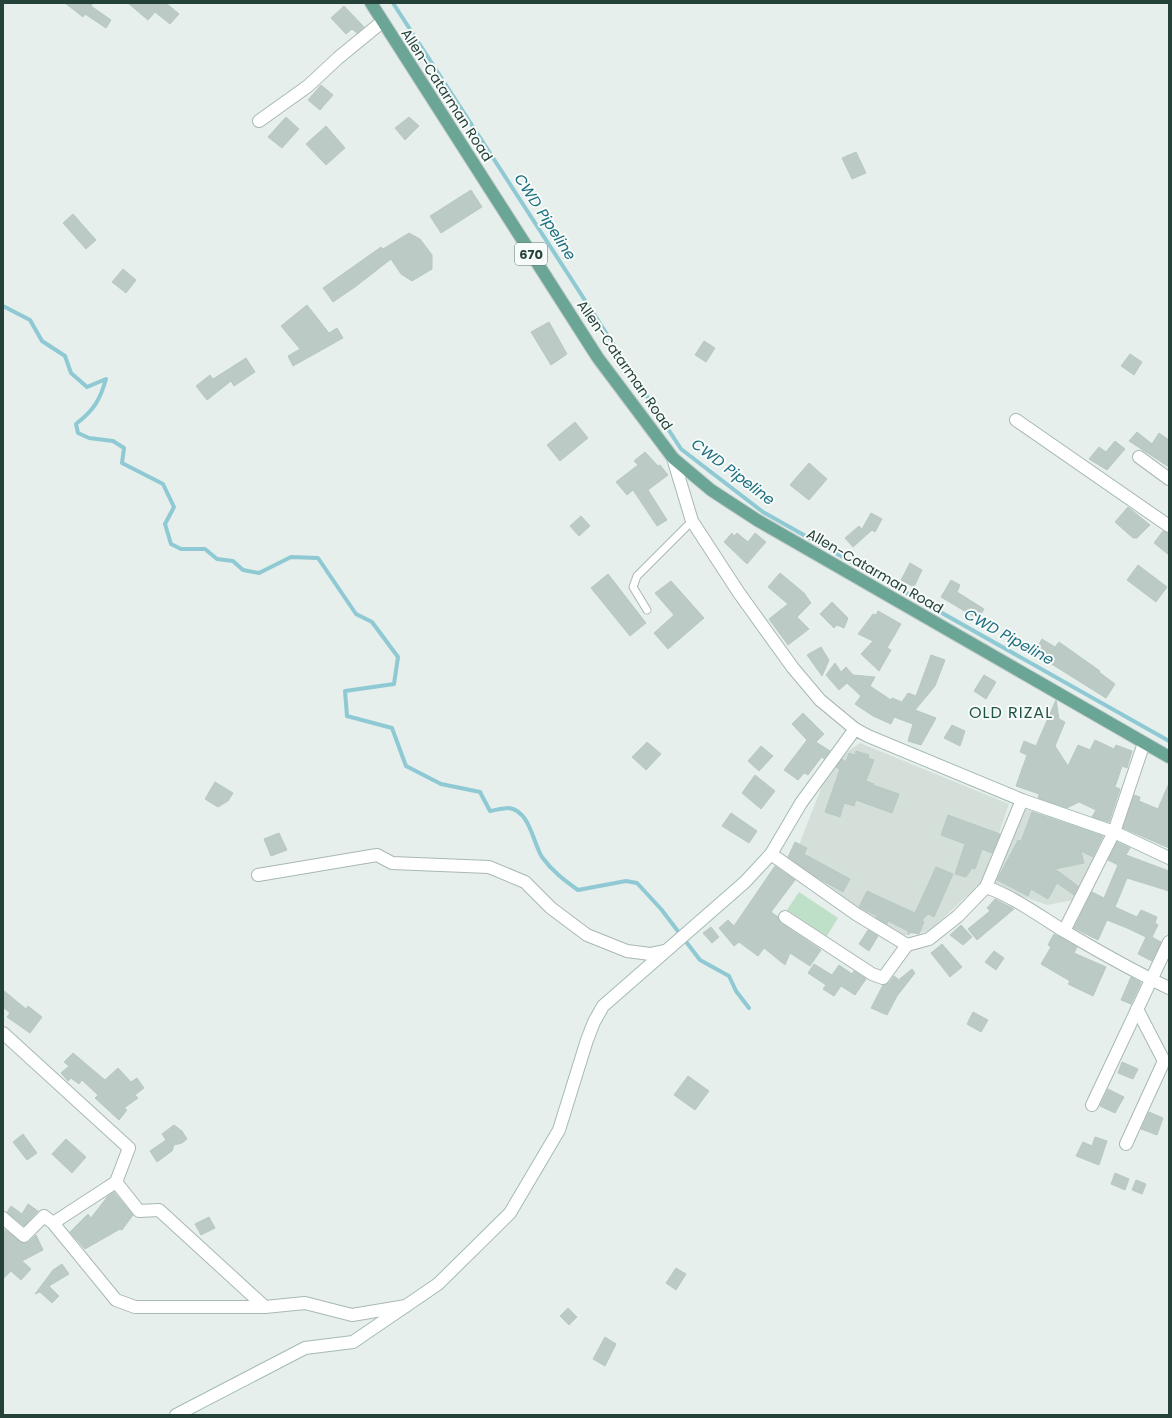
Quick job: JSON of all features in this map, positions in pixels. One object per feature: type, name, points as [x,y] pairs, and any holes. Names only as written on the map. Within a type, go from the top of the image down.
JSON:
[{"type":"main road","name":"Allen-Catarman Road","points":[[370,3],[598,358],[673,458],[711,490],[757,520],[1169,757]]},
{"type":"street","points":[[259,121],[308,86],[338,58],[382,22]]},
{"type":"street","points":[[1016,420],[1169,526]]},
{"type":"street","points":[[1139,457],[1169,479]]},
{"type":"street","points":[[673,458],[692,521],[739,593],[793,668],[820,700],[856,730],[1022,800],[1114,832],[1169,858]]},
{"type":"street","points":[[176,1415],[305,1348],[353,1342],[438,1284],[510,1213],[559,1130],[594,1022],[603,1006],[745,882],[771,854],[801,803],[856,730]]},
{"type":"street","points":[[1064,931],[1114,832],[1144,743]]},
{"type":"street","points":[[785,917],[872,974],[883,978],[907,945],[929,939],[958,916],[986,887],[1022,800]]},
{"type":"street","points":[[771,854],[856,914],[907,945]]},
{"type":"street","points":[[258,875],[377,855],[392,863],[489,867],[525,882],[551,908],[587,935],[626,951],[650,954],[664,952]]},
{"type":"street","points":[[986,887],[997,891],[1033,911],[1064,931],[1151,980],[1169,988]]},
{"type":"street","points":[[1092,1104],[1169,942]]},
{"type":"street","points":[[1126,1144],[1164,1061],[1137,1009]]},
{"type":"street","points":[[3,1033],[129,1148],[116,1182],[53,1223]]},
{"type":"street","points":[[116,1182],[139,1211],[159,1210],[265,1307]]},
{"type":"street","points":[[3,1218],[24,1236],[44,1216],[53,1223],[116,1300],[135,1307],[265,1307],[305,1304],[352,1315],[406,1306]]},
{"type":"lane","points":[[647,610],[633,587],[637,576],[692,521]]},
{"type":"shaded area","points":[[860,743],[1009,804],[982,882],[929,931],[901,936],[790,868],[831,763]]},
{"type":"shaded area","points":[[1025,809],[1094,831],[1083,852],[1097,859],[1078,899],[1047,905],[993,886]]},
{"type":"green space","points":[[799,892],[838,918],[827,936],[787,910]]},
{"type":"building","points":[[65,3],[93,3],[91,6],[111,20],[106,28],[85,14],[83,17]]},
{"type":"building","points":[[128,3],[166,3],[179,14],[170,24],[155,12],[148,20]]},
{"type":"building","points":[[344,6],[364,27],[357,33],[352,29],[346,34],[331,18]]},
{"type":"building","points":[[321,85],[333,95],[320,110],[308,100]]},
{"type":"building","points":[[286,117],[299,129],[282,148],[268,137]]},
{"type":"building","points":[[409,117],[419,126],[405,140],[395,128]]},
{"type":"building","points":[[326,126],[345,148],[326,165],[306,144]]},
{"type":"building","points":[[856,152],[866,173],[852,179],[842,158]]},
{"type":"building","points":[[471,190],[482,207],[441,233],[430,216]]},
{"type":"building","points":[[73,214],[96,240],[86,249],[63,223]]},
{"type":"building","points":[[409,233],[420,239],[432,255],[432,269],[412,281],[401,274],[391,259],[333,302],[323,288],[381,247],[383,249]]},
{"type":"building","points":[[123,269],[136,280],[126,293],[112,282]]},
{"type":"building","points":[[307,305],[329,333],[337,328],[343,338],[293,366],[288,356],[300,349],[281,326]]},
{"type":"building","points":[[549,322],[567,354],[551,365],[531,332]]},
{"type":"building","points":[[704,341],[715,348],[706,362],[695,355]]},
{"type":"building","points":[[1130,354],[1142,362],[1134,375],[1121,366]]},
{"type":"building","points":[[246,358],[255,372],[234,386],[231,381],[207,400],[196,386],[210,375],[213,379]]},
{"type":"building","points":[[575,422],[588,438],[560,461],[547,445]]},
{"type":"building","points":[[1137,432],[1152,444],[1159,433],[1169,440],[1169,467],[1129,441]]},
{"type":"building","points":[[1115,441],[1125,449],[1107,470],[1089,459],[1099,447],[1106,452]]},
{"type":"building","points":[[645,452],[658,466],[660,465],[668,475],[648,490],[667,520],[657,526],[633,490],[627,495],[616,482],[638,465],[634,461]]},
{"type":"building","points":[[809,463],[827,479],[809,500],[790,485]]},
{"type":"building","points":[[1128,507],[1150,525],[1137,538],[1133,538],[1115,522]]},
{"type":"building","points":[[871,513],[882,519],[875,532],[872,530],[853,547],[845,538],[859,526],[862,529]]},
{"type":"building","points":[[581,516],[590,526],[579,536],[570,526]]},
{"type":"building","points":[[1163,531],[1169,533],[1169,555],[1154,543]]},
{"type":"building","points":[[732,533],[734,536],[737,533],[748,542],[755,533],[766,542],[747,564],[724,542]]},
{"type":"building","points":[[910,563],[922,570],[914,587],[901,580]]},
{"type":"building","points":[[1138,565],[1167,587],[1156,602],[1127,580]]},
{"type":"building","points":[[780,573],[804,593],[811,603],[797,617],[809,629],[788,645],[769,619],[788,604],[768,587]]},
{"type":"building","points":[[608,574],[646,623],[630,636],[591,588]]},
{"type":"building","points":[[951,580],[960,585],[957,592],[984,609],[978,619],[941,597]]},
{"type":"building","points":[[671,581],[704,618],[668,649],[654,633],[674,615],[655,593]]},
{"type":"building","points":[[832,602],[848,618],[844,628],[837,625],[834,628],[820,614]]},
{"type":"building","points":[[878,611],[901,624],[887,648],[891,650],[879,671],[861,654],[873,641],[858,634],[873,614],[876,615]]},
{"type":"building","points":[[1042,639],[1055,647],[1059,642],[1100,671],[1099,672],[1115,684],[1106,698],[1034,653]]},
{"type":"building","points":[[821,647],[829,660],[822,676],[807,655]]},
{"type":"building","points":[[931,655],[945,660],[935,686],[915,710],[936,718],[921,745],[908,741],[913,724],[894,717],[891,724],[873,716],[855,704],[861,696],[847,683],[839,690],[826,675],[835,663],[841,672],[846,667],[853,675],[875,677],[870,686],[891,700],[892,698],[902,702],[908,693],[916,696]]},
{"type":"building","points":[[984,675],[996,682],[986,699],[974,691]]},
{"type":"building","points":[[1056,700],[1059,719],[1065,722],[1055,746],[1068,766],[1078,745],[1090,750],[1095,740],[1114,749],[1116,745],[1132,751],[1127,768],[1122,766],[1115,787],[1120,789],[1109,822],[1092,817],[1096,810],[1079,802],[1067,808],[1038,798],[1039,794],[1016,786],[1027,755],[1020,752],[1024,741],[1036,746]]},
{"type":"building","points":[[803,713],[824,734],[816,742],[830,751],[824,759],[822,757],[823,755],[808,775],[804,773],[798,780],[784,770],[807,740],[792,724]]},
{"type":"building","points":[[952,725],[965,731],[960,746],[944,738]]},
{"type":"building","points":[[647,742],[661,754],[646,770],[632,757]]},
{"type":"building","points":[[761,746],[773,756],[759,771],[748,761]]},
{"type":"building","points":[[856,751],[869,755],[868,758],[874,760],[866,781],[899,794],[892,813],[856,800],[854,806],[844,803],[840,817],[825,812],[840,769],[836,767],[842,759],[846,762],[849,753],[855,755]]},
{"type":"building","points":[[755,775],[775,791],[761,809],[742,793]]},
{"type":"building","points":[[215,782],[233,793],[228,801],[218,807],[205,799]]},
{"type":"building","points":[[1169,783],[1169,848],[1123,828],[1134,795],[1140,797],[1139,801],[1158,809]]},
{"type":"building","points":[[1032,812],[1103,836],[1093,857],[1081,851],[1084,863],[1055,869],[1078,886],[1074,895],[1057,883],[1048,899],[1031,889],[1028,896],[997,880],[1018,840],[1021,841]]},
{"type":"building","points":[[731,813],[757,831],[749,843],[722,826]]},
{"type":"building","points":[[948,815],[1000,834],[992,853],[982,849],[975,869],[972,868],[966,877],[955,874],[965,844],[941,835]]},
{"type":"building","points":[[279,833],[287,850],[271,856],[264,839]]},
{"type":"building","points":[[795,842],[807,848],[804,854],[850,879],[843,892],[816,877],[788,857]]},
{"type":"building","points":[[1117,842],[1130,848],[1126,855],[1169,871],[1169,891],[1127,878],[1115,907],[1137,917],[1141,910],[1157,917],[1155,923],[1158,925],[1152,937],[1161,942],[1152,961],[1138,954],[1146,937],[1127,928],[1107,920],[1098,940],[1074,928],[1092,892],[1104,898],[1118,865],[1108,860]]},
{"type":"building","points":[[775,866],[795,880],[771,912],[778,917],[781,923],[821,950],[810,966],[790,953],[785,965],[764,948],[758,956],[739,942],[734,946],[719,928],[728,920],[734,926]]},
{"type":"building","points":[[936,867],[953,874],[934,917],[928,914],[922,920],[924,922],[919,934],[910,932],[908,935],[908,931],[888,921],[887,924],[876,918],[877,916],[859,907],[867,891],[915,913]]},
{"type":"building","points":[[995,899],[1014,909],[977,940],[968,929],[990,911],[987,908]]},
{"type":"building","points":[[961,925],[972,937],[963,945],[950,935]]},
{"type":"building","points":[[711,927],[719,937],[712,943],[703,933]]},
{"type":"building","points":[[868,930],[878,936],[869,951],[859,944]]},
{"type":"building","points":[[1054,934],[1077,947],[1074,953],[1106,967],[1093,996],[1068,984],[1070,981],[1041,964],[1051,947],[1048,945]]},
{"type":"building","points":[[942,944],[962,967],[950,977],[931,953]]},
{"type":"building","points":[[994,951],[1004,958],[996,970],[985,962]]},
{"type":"building","points":[[814,964],[832,975],[839,965],[852,974],[854,971],[866,979],[855,995],[841,986],[834,996],[823,989],[826,985],[808,973]]},
{"type":"building","points":[[912,969],[915,973],[897,996],[887,1015],[871,1008],[883,985],[889,983],[894,976],[898,979],[896,982]]},
{"type":"building","points":[[1131,977],[1141,983],[1131,1004],[1121,1000]]},
{"type":"building","points":[[3,990],[26,1009],[28,1006],[42,1017],[30,1033],[7,1017],[10,1013],[3,1007]]},
{"type":"building","points":[[973,1012],[988,1020],[981,1032],[967,1024]]},
{"type":"building","points":[[73,1053],[105,1080],[118,1068],[131,1082],[137,1078],[144,1088],[135,1095],[138,1098],[124,1108],[127,1110],[119,1120],[95,1098],[98,1095],[82,1080],[79,1084],[71,1078],[68,1081],[61,1073],[69,1066],[64,1062]]},
{"type":"building","points":[[1122,1062],[1138,1069],[1133,1079],[1118,1073]]},
{"type":"building","points":[[688,1076],[709,1091],[695,1110],[674,1095]]},
{"type":"building","points":[[1108,1089],[1124,1097],[1115,1113],[1100,1106]]},
{"type":"building","points":[[1149,1112],[1163,1118],[1157,1135],[1141,1129]]},
{"type":"building","points":[[174,1125],[182,1131],[187,1139],[182,1143],[174,1145],[172,1151],[157,1162],[150,1151],[166,1140],[162,1134]]},
{"type":"building","points":[[23,1134],[37,1153],[27,1160],[13,1142]]},
{"type":"building","points":[[1095,1137],[1107,1141],[1099,1165],[1076,1156],[1083,1142],[1092,1146]]},
{"type":"building","points":[[66,1139],[86,1157],[72,1173],[52,1154]]},
{"type":"building","points":[[1115,1173],[1129,1179],[1125,1190],[1111,1184]]},
{"type":"building","points":[[1136,1180],[1146,1184],[1142,1194],[1132,1190]]},
{"type":"building","points":[[114,1192],[133,1215],[122,1230],[120,1229],[85,1249],[70,1232],[88,1214],[91,1218],[108,1196]]},
{"type":"building","points":[[28,1204],[38,1211],[24,1226],[7,1212],[11,1206],[22,1214]]},
{"type":"building","points":[[209,1217],[215,1228],[201,1235],[195,1224]]},
{"type":"building","points":[[5,1230],[23,1243],[29,1242],[36,1235],[43,1250],[22,1261],[31,1269],[21,1280],[11,1271],[3,1279],[3,1232]]},
{"type":"building","points":[[62,1264],[69,1274],[49,1286],[59,1296],[52,1303],[40,1292],[35,1294],[53,1270]]},
{"type":"building","points":[[676,1268],[686,1274],[676,1290],[666,1283]]},
{"type":"building","points":[[568,1308],[577,1317],[569,1325],[560,1316]]},
{"type":"building","points":[[605,1337],[616,1344],[605,1366],[593,1359]]},
{"type":"waterway","name":"CWD Pipeline","points":[[393,3],[681,449],[763,512],[1169,741]]},
{"type":"waterway","points":[[3,306],[30,320],[42,341],[65,356],[71,373],[87,387],[106,379],[96,404],[76,424],[78,433],[89,438],[113,441],[124,448],[122,463],[163,484],[174,507],[165,524],[171,544],[181,549],[205,549],[217,559],[233,561],[243,570],[259,573],[291,557],[318,558],[356,614],[372,622],[398,657],[394,684],[345,691],[347,716],[392,728],[406,766],[441,784],[480,792],[490,811],[509,808],[516,810],[522,815],[530,828],[542,857],[558,875],[578,890],[626,881],[637,883],[661,909],[700,960],[729,976],[736,991],[749,1008]]},
{"type":"district","name":"OLD RIZAL","points":[[1011,712]]}]
